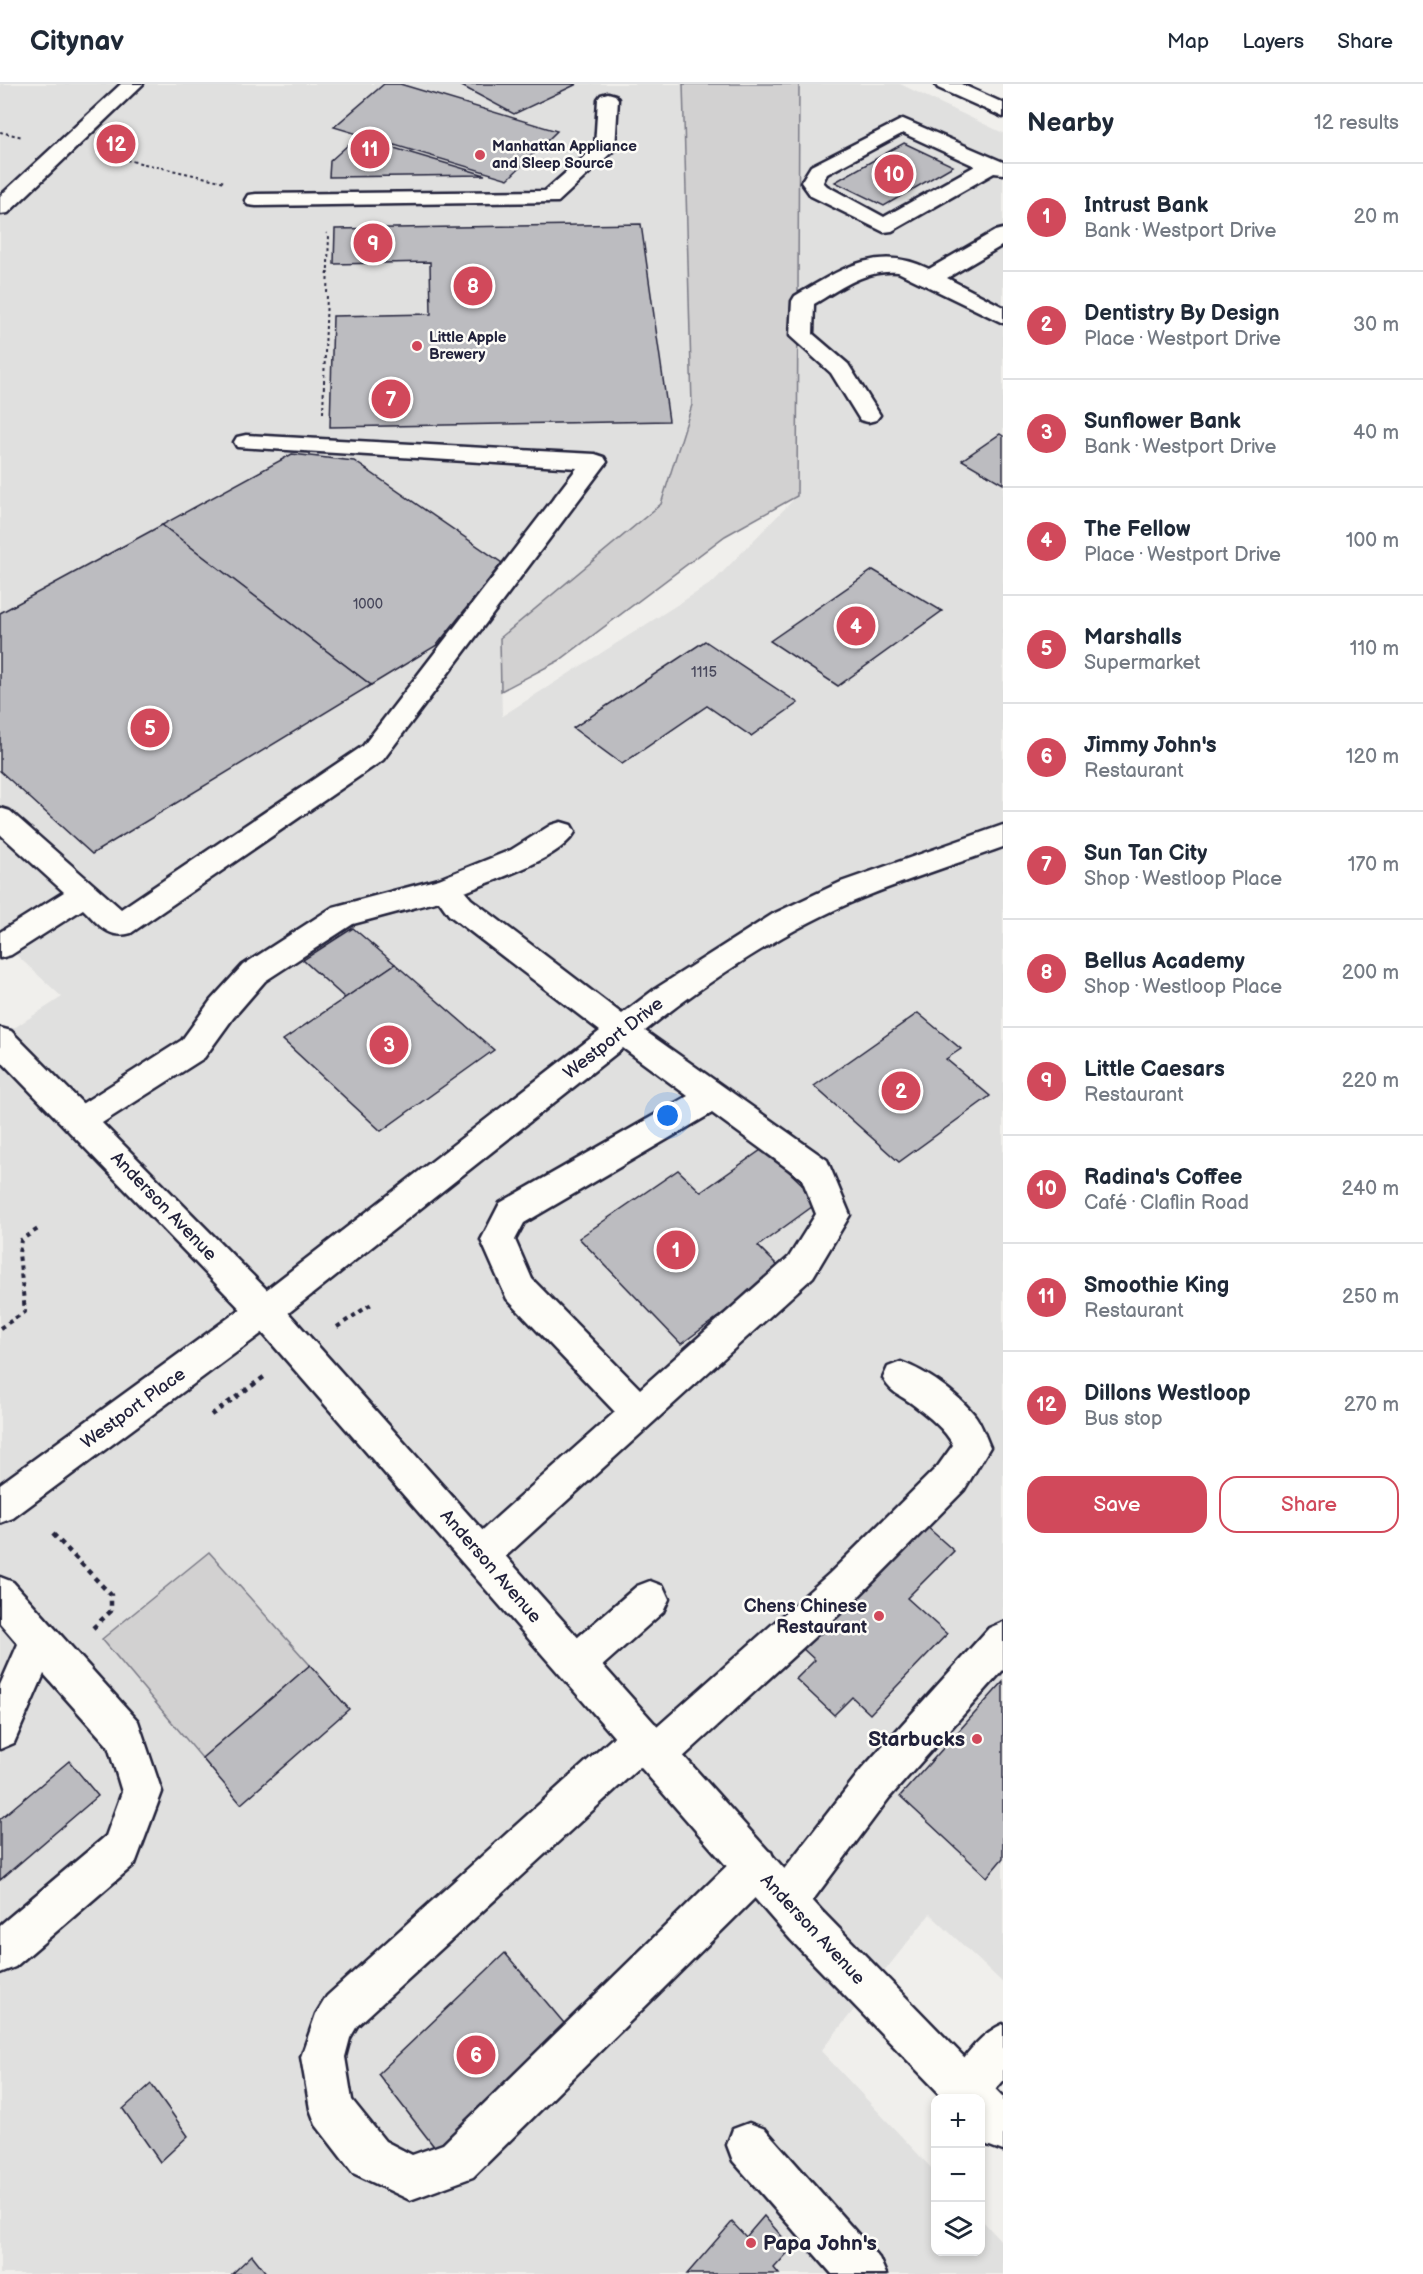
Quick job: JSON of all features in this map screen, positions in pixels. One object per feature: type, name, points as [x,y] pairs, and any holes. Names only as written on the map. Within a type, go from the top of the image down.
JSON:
[{"type":"street","points":[[0,208],[133,84]]},
{"type":"street","points":[[945,84],[1003,111]]},
{"type":"street","points":[[256,200],[550,197],[605,149],[608,99]]},
{"type":"street","points":[[903,125],[997,167],[884,226],[819,191],[812,182],[818,170],[903,125]]},
{"type":"street","points":[[930,278],[1003,236]]},
{"type":"street","points":[[868,415],[840,369],[801,336],[803,302],[854,272],[876,265],[899,265],[930,278],[1003,316]]},
{"type":"street","points":[[0,818],[120,926],[373,753],[595,462],[246,442]]},
{"type":"street","points":[[80,1120],[193,1049],[222,1009],[254,973],[344,915],[446,888],[521,858],[561,832]]},
{"type":"street","name":"Westport Drive","points":[[265,1311],[666,997],[784,922],[851,890],[1003,836]]},
{"type":"street","points":[[446,888],[459,907],[621,1031],[815,1170],[833,1215],[801,1267],[481,1555]]},
{"type":"street","points":[[0,947],[85,893]]},
{"type":"street","name":"Anderson Avenue","points":[[0,1040],[265,1311],[786,1901],[970,2094]]},
{"type":"street","points":[[640,1413],[519,1289],[498,1240],[512,1213],[713,1097]]},
{"type":"street","name":"Westport Place","points":[[0,1506],[265,1311]]},
{"type":"street","points":[[756,1867],[457,2162],[410,2178],[369,2157],[332,2109],[323,2057],[331,2029],[342,2011],[649,1746],[843,1586],[951,1478],[972,1447],[962,1426],[928,1395],[901,1378]]},
{"type":"street","points":[[577,1663],[650,1599]]},
{"type":"street","points":[[0,1952],[120,1850],[142,1792],[124,1735],[40,1640],[2,1601]]},
{"type":"street","points":[[0,1729],[40,1640]]},
{"type":"street","points":[[786,1901],[875,1784],[1003,1641]]},
{"type":"street","points":[[976,2094],[1003,2046]]},
{"type":"street","name":"Anderson Avenue","points":[[985,2109],[1003,2128]]},
{"type":"street","points":[[749,2145],[862,2274]]},
{"type":"path","points":[[64,146],[225,182]]},
{"type":"path","points":[[291,445],[303,425],[322,424],[329,235],[306,218],[306,200]]},
{"type":"path","points":[[0,1328],[25,1312],[19,1253],[21,1240],[41,1227]]},
{"type":"shaded area","points":[[0,84],[683,84],[692,405],[661,505],[500,637],[502,716],[713,582],[797,496],[799,84],[900,84],[1003,133],[1003,1983],[930,1914],[821,2051],[931,2168],[931,2256],[985,2256],[985,2223],[1003,2243],[1003,2274],[0,2274],[0,1037],[62,997],[0,940]]},
{"type":"shaded area","points":[[683,84],[799,84],[797,496],[725,536],[560,660],[501,691],[500,638],[661,504],[692,405]]},
{"type":"shaded area","points":[[209,1552],[310,1665],[202,1758],[102,1639]]},
{"type":"building","name":"Manhattan Appliance and Sleep Source","points":[[384,84],[400,84],[557,131],[508,179],[334,127]]},
{"type":"building","points":[[458,84],[577,84],[514,114]]},
{"type":"building","points":[[357,137],[485,175],[329,177],[330,161]]},
{"type":"building","points":[[904,143],[953,166],[884,206],[835,182]]},
{"type":"building","points":[[641,224],[669,421],[330,427],[333,316],[431,314],[430,262],[334,264],[335,229]]},
{"type":"building","points":[[1000,434],[1003,436],[1003,484],[962,460]]},
{"type":"building","points":[[292,454],[354,461],[502,563],[437,645],[371,685],[162,525]]},
{"type":"building","points":[[162,525],[371,685],[92,854],[0,771],[0,613]]},
{"type":"building","points":[[873,570],[942,611],[838,686],[770,641]]},
{"type":"building","points":[[705,641],[798,703],[751,736],[707,706],[622,764],[573,728]]},
{"type":"building","points":[[353,928],[395,964],[345,998],[303,960]]},
{"type":"building","points":[[395,964],[494,1050],[381,1131],[283,1040]]},
{"type":"building","points":[[918,1013],[961,1049],[946,1059],[990,1096],[899,1162],[814,1086]]},
{"type":"building","points":[[764,1148],[820,1201],[758,1246],[782,1270],[681,1344],[579,1238],[678,1170],[701,1192]]},
{"type":"building","name":"Chens Chinese Restaurant","points":[[925,1525],[954,1551],[907,1598],[947,1634],[870,1714],[852,1697],[834,1715],[796,1679],[815,1660],[801,1647]]},
{"type":"building","points":[[310,1665],[349,1709],[241,1804],[202,1758]]},
{"type":"building","name":"Starbucks","points":[[1003,1682],[1003,1858],[987,1877],[900,1796]]},
{"type":"building","points":[[69,1761],[98,1796],[0,1880],[0,1819]]},
{"type":"building","points":[[505,1953],[574,2035],[446,2162],[378,2074]]},
{"type":"building","points":[[151,2084],[188,2136],[160,2162],[123,2109]]},
{"type":"building","name":"Papa John's","points":[[764,2216],[792,2248],[774,2268],[779,2274],[687,2274],[732,2222],[746,2237]]},
{"type":"building","points":[[252,2255],[267,2274],[232,2274]]},
{"type":"place","name":"Dillons Westloop","points":[[116,144]]},
{"type":"place","name":"Smoothie King","points":[[370,149]]},
{"type":"place","name":"Manhattan Appliance and Sleep Source","points":[[480,155]]},
{"type":"place","name":"Radina's Coffee","points":[[894,174]]},
{"type":"place","name":"Little Caesars","points":[[373,243]]},
{"type":"place","name":"Bellus Academy","points":[[473,286]]},
{"type":"place","name":"Little Apple Brewery","points":[[417,346]]},
{"type":"place","name":"Sun Tan City","points":[[391,399]]},
{"type":"place","name":"The Fellow","points":[[856,626]]},
{"type":"place","name":"Marshalls","points":[[150,728]]},
{"type":"place","name":"Sunflower Bank","points":[[389,1045]]},
{"type":"place","name":"Dentistry By Design","points":[[901,1091]]},
{"type":"place","name":"Intrust Bank","points":[[676,1250]]},
{"type":"place","name":"Chens Chinese Restaurant","points":[[879,1616]]},
{"type":"place","name":"Starbucks","points":[[977,1739]]},
{"type":"place","name":"Jimmy John's","points":[[476,2055]]},
{"type":"place","name":"Papa John's","points":[[751,2243]]}]
